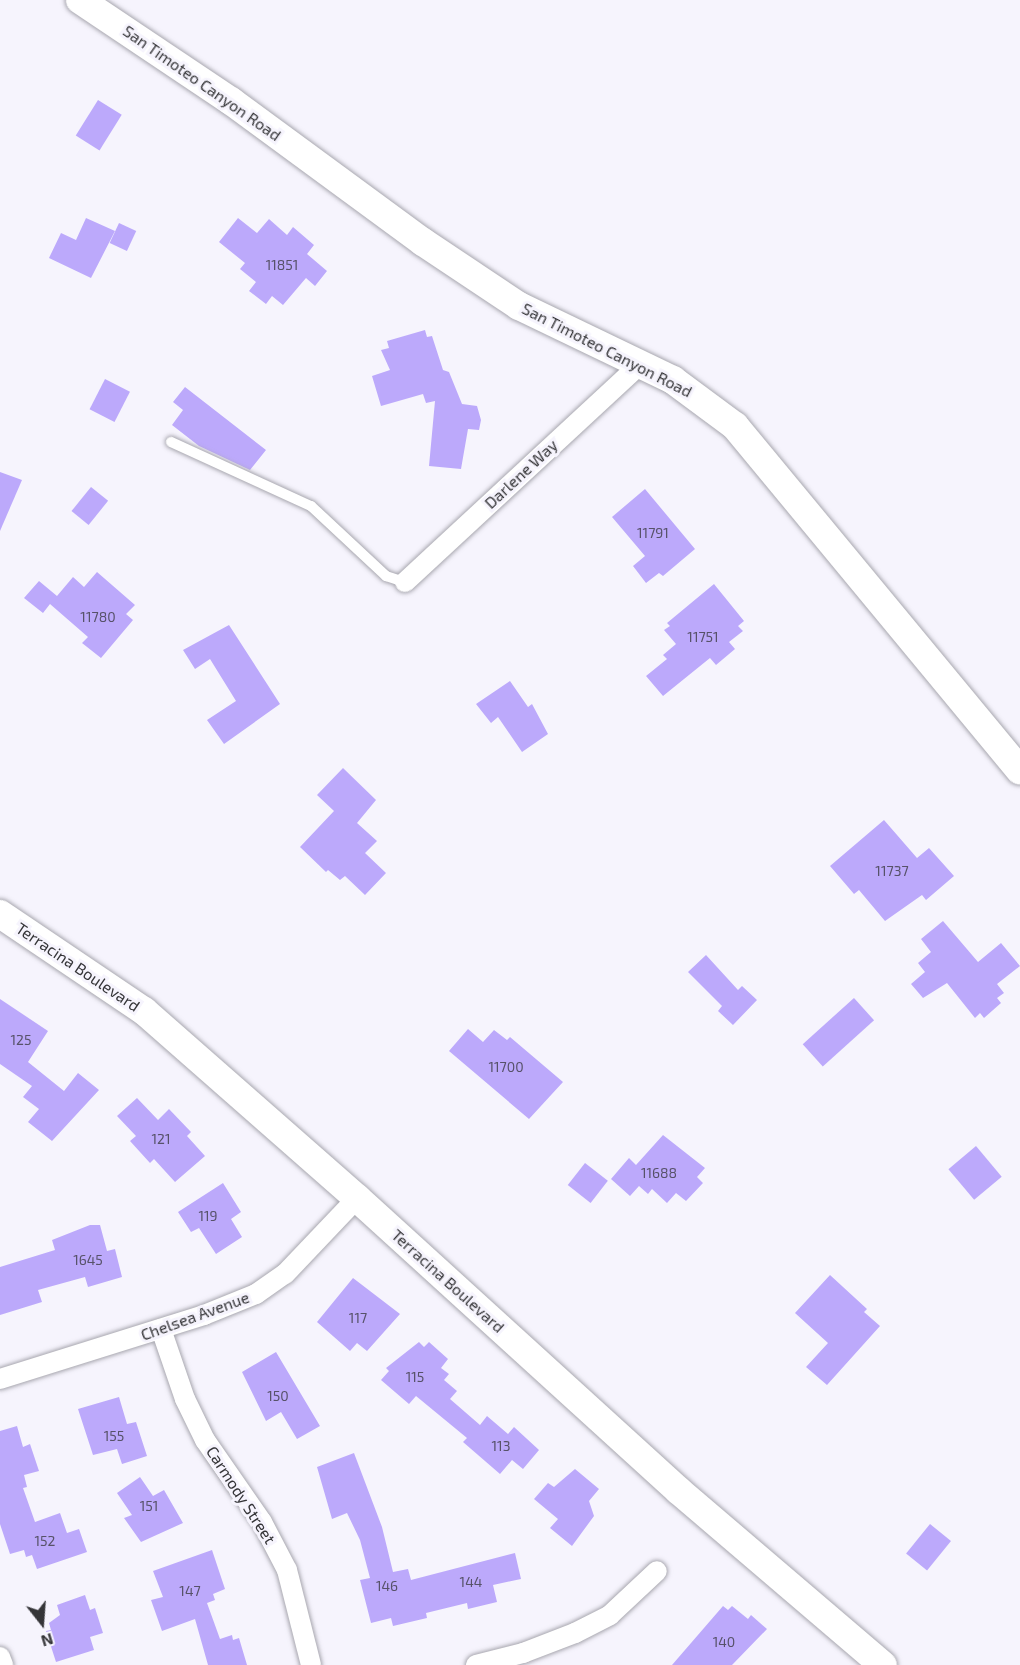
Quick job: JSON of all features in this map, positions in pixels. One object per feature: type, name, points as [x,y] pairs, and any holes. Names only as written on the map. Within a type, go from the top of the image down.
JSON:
[{"type":"main road","name":"San Timoteo Canyon Road","points":[[80,0],[231,101],[423,242],[519,306],[639,366],[673,380],[735,426],[1020,770]]},
{"type":"main road","name":"Terracina Boulevard","points":[[0,914],[144,1011],[357,1198],[679,1491],[883,1665]]},
{"type":"street","name":"Darlene Way","points":[[405,582],[639,366]]},
{"type":"street","name":"Chelsea Avenue","points":[[0,1379],[161,1329],[256,1294],[285,1275],[357,1198]]},
{"type":"street","name":"Carmody Street","points":[[161,1329],[185,1399],[205,1440],[262,1522],[287,1570],[311,1665]]},
{"type":"street","points":[[476,1665],[523,1653],[575,1633],[610,1615],[657,1571]]},
{"type":"street","points":[[0,1657],[3,1665]]},
{"type":"lane","points":[[171,442],[311,506],[386,576],[405,582]]},
{"type":"building","points":[[98,100],[122,115],[99,150],[76,136]]},
{"type":"building","points":[[86,218],[115,231],[91,278],[49,258],[61,233],[76,240]]},
{"type":"building","points":[[238,218],[257,233],[269,219],[287,235],[293,227],[314,245],[307,254],[327,271],[315,286],[306,278],[283,305],[272,296],[266,304],[249,291],[256,282],[240,269],[245,263],[219,242]]},
{"type":"building","points":[[119,223],[136,231],[127,251],[110,243]]},
{"type":"building","points":[[425,330],[427,337],[432,336],[443,370],[449,372],[462,404],[477,406],[481,420],[479,430],[468,429],[461,469],[429,466],[435,401],[426,403],[423,394],[381,406],[372,376],[390,370],[381,350],[389,348],[387,341]]},
{"type":"building","points":[[105,379],[130,392],[115,422],[90,409]]},
{"type":"building","points":[[185,387],[266,450],[250,470],[199,446],[172,425],[183,410],[173,402]]},
{"type":"building","points":[[0,472],[22,480],[0,531]]},
{"type":"building","points":[[91,487],[108,501],[89,525],[71,511]]},
{"type":"building","points":[[645,489],[695,549],[663,576],[659,573],[646,583],[633,566],[645,556],[612,517]]},
{"type":"building","points":[[97,572],[135,605],[126,614],[133,620],[101,658],[82,643],[88,637],[50,604],[43,613],[24,598],[39,581],[57,596],[73,577],[84,587]]},
{"type":"building","points":[[714,584],[744,621],[738,626],[743,631],[729,642],[735,649],[716,665],[710,658],[663,696],[646,676],[667,659],[663,655],[676,644],[664,630],[670,626],[667,623]]},
{"type":"building","points":[[229,625],[280,704],[224,744],[207,720],[236,701],[210,659],[195,669],[183,650]]},
{"type":"building","points":[[510,681],[528,707],[532,704],[548,734],[522,752],[498,717],[491,723],[476,704]]},
{"type":"building","points":[[343,768],[376,800],[357,823],[377,841],[365,853],[386,873],[365,895],[345,876],[340,880],[328,870],[326,872],[300,847],[334,811],[317,795]]},
{"type":"building","points":[[884,820],[917,858],[929,848],[954,876],[926,900],[922,895],[885,921],[859,890],[854,894],[830,866]]},
{"type":"building","points":[[943,921],[978,962],[1001,943],[1020,966],[997,984],[1004,993],[997,998],[1001,1003],[984,1018],[980,1013],[975,1018],[947,983],[923,998],[911,984],[925,972],[918,963],[931,952],[921,939]]},
{"type":"building","points":[[706,955],[738,990],[742,986],[757,1000],[733,1025],[718,1011],[722,1006],[688,972]]},
{"type":"building","points":[[854,998],[874,1020],[823,1066],[803,1044]]},
{"type":"building","points":[[0,999],[48,1031],[28,1062],[64,1091],[78,1073],[99,1090],[52,1141],[28,1122],[39,1109],[23,1097],[32,1086],[0,1064]]},
{"type":"building","points":[[468,1029],[483,1042],[494,1030],[507,1040],[510,1037],[563,1082],[529,1119],[449,1051]]},
{"type":"building","points":[[137,1098],[158,1120],[169,1109],[191,1132],[187,1136],[205,1156],[175,1182],[154,1159],[150,1163],[130,1141],[136,1136],[117,1116]]},
{"type":"building","points":[[663,1135],[705,1168],[697,1177],[703,1183],[686,1201],[676,1193],[667,1203],[652,1189],[648,1194],[639,1186],[630,1196],[611,1179],[629,1158],[636,1165]]},
{"type":"building","points":[[976,1146],[1002,1177],[974,1200],[948,1169]]},
{"type":"building","points":[[585,1163],[608,1181],[591,1203],[568,1185]]},
{"type":"building","points":[[223,1183],[241,1212],[231,1219],[242,1237],[216,1254],[199,1228],[191,1232],[178,1212]]},
{"type":"building","points":[[90,1225],[100,1225],[107,1251],[115,1249],[122,1277],[88,1287],[85,1277],[38,1290],[42,1302],[0,1315],[0,1267],[55,1250],[52,1240]]},
{"type":"building","points":[[830,1275],[867,1309],[864,1312],[880,1326],[827,1385],[806,1367],[828,1343],[795,1313]]},
{"type":"building","points":[[353,1278],[400,1314],[367,1351],[357,1343],[350,1351],[317,1322]]},
{"type":"building","points":[[419,1342],[424,1347],[429,1342],[448,1359],[441,1368],[449,1374],[444,1380],[457,1391],[450,1399],[480,1425],[487,1416],[508,1434],[514,1427],[539,1450],[523,1469],[512,1460],[500,1474],[463,1442],[467,1438],[416,1396],[409,1404],[381,1380],[389,1371],[386,1368]]},
{"type":"building","points":[[276,1352],[320,1426],[297,1439],[281,1412],[266,1421],[242,1372]]},
{"type":"building","points":[[119,1397],[127,1424],[136,1422],[147,1456],[122,1464],[117,1449],[93,1455],[78,1409]]},
{"type":"building","points":[[17,1426],[23,1447],[30,1444],[39,1471],[24,1475],[27,1487],[23,1488],[35,1522],[60,1513],[67,1533],[79,1529],[87,1552],[37,1569],[32,1555],[26,1557],[24,1550],[10,1554],[0,1524],[0,1431]]},
{"type":"building","points":[[354,1453],[382,1527],[393,1572],[408,1569],[411,1580],[515,1553],[521,1579],[493,1585],[497,1602],[468,1609],[467,1603],[426,1613],[427,1618],[393,1626],[391,1618],[371,1623],[360,1580],[370,1578],[360,1540],[347,1513],[332,1519],[317,1467]]},
{"type":"building","points":[[575,1469],[599,1489],[589,1501],[594,1516],[572,1546],[550,1528],[558,1519],[534,1499],[548,1483],[554,1487]]},
{"type":"building","points":[[140,1477],[153,1496],[164,1490],[183,1523],[141,1542],[124,1518],[132,1515],[117,1493]]},
{"type":"building","points":[[930,1524],[951,1541],[927,1571],[906,1554]]},
{"type":"building","points":[[212,1550],[225,1589],[213,1594],[215,1600],[207,1603],[220,1639],[232,1635],[233,1640],[239,1638],[247,1665],[208,1665],[195,1619],[162,1631],[151,1600],[163,1597],[153,1571]]},
{"type":"building","points":[[85,1595],[90,1610],[95,1608],[103,1633],[90,1637],[94,1650],[56,1662],[46,1631],[51,1630],[49,1623],[60,1615],[57,1605]]},
{"type":"building","points":[[723,1606],[728,1610],[732,1606],[748,1619],[751,1615],[767,1629],[732,1665],[672,1665]]}]
